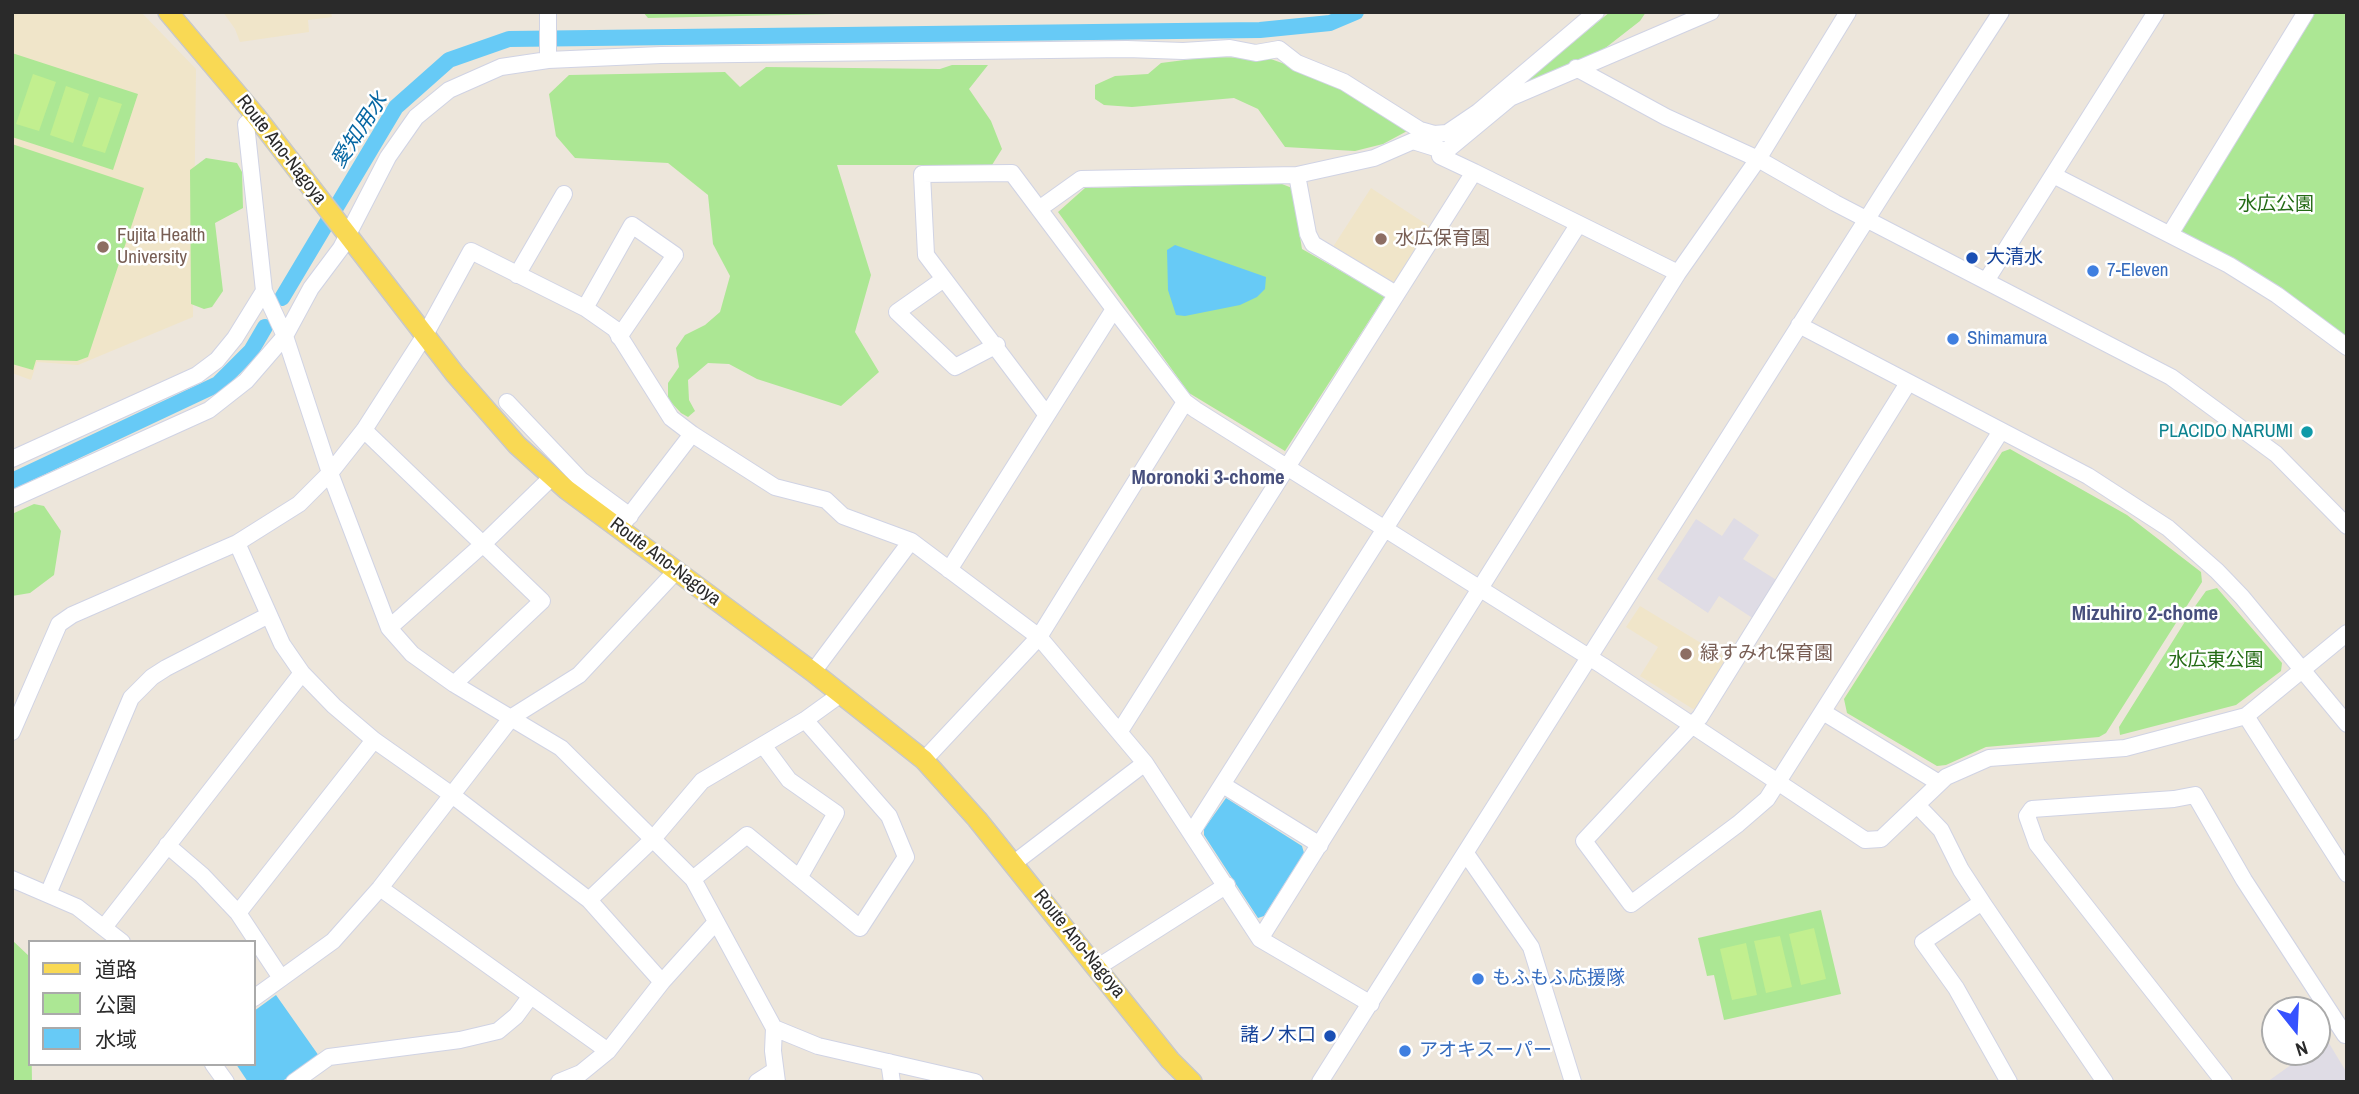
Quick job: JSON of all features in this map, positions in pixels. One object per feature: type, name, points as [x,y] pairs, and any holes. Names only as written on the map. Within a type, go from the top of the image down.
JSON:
[{"type":"main road","name":"Route Ano-Nagoya","points":[[168,12],[254,115],[497,423],[552,477],[625,522],[677,570],[924,760],[1014,863],[1170,1060],[1192,1082]]},
{"type":"street","points":[[12,499],[209,410],[246,381],[285,337],[388,157],[430,103],[478,75],[501,67],[548,56],[1127,49],[1182,51],[1230,48],[1256,53],[1279,49],[1297,63],[1344,82],[1420,130],[1434,134],[1447,133],[1478,112],[1596,12]]},
{"type":"street","points":[[1678,273],[1440,156],[1510,98],[1711,12]]},
{"type":"street","points":[[1260,939],[1678,273],[1758,159],[1848,12]]},
{"type":"street","points":[[1320,1082],[1799,325],[2001,12]]},
{"type":"street","points":[[1986,281],[2156,12]]},
{"type":"street","points":[[2170,234],[2306,12]]},
{"type":"street","points":[[548,20],[548,56]]},
{"type":"street","points":[[1576,68],[1666,117],[1758,159],[1867,219],[2171,377],[2276,454],[2347,526]]},
{"type":"street","points":[[254,115],[246,124],[264,291],[285,337],[330,473],[389,628],[412,654],[454,684],[561,748],[693,879],[774,1028],[775,1076],[757,1082]]},
{"type":"street","points":[[1039,209],[1081,178],[1297,175],[1374,158],[1413,141],[1445,151]]},
{"type":"street","points":[[1120,730],[1475,172]]},
{"type":"street","points":[[1046,414],[926,255],[923,245],[922,174],[1012,173],[1185,402],[1589,658],[1778,780],[1865,840],[1881,839],[1946,777],[1989,758],[2126,748],[2246,716],[2347,633]]},
{"type":"street","points":[[1297,175],[1308,234],[1313,244],[1396,294]]},
{"type":"street","points":[[2053,175],[2170,234],[2277,295],[2347,347]]},
{"type":"street","points":[[517,275],[564,194]]},
{"type":"street","points":[[584,308],[632,225],[675,255],[619,337]]},
{"type":"street","points":[[1192,832],[1578,225]]},
{"type":"street","points":[[12,732],[59,624],[72,615],[237,543],[299,504],[330,473],[364,430],[425,335],[471,251],[584,308],[615,329],[671,418],[692,434],[775,486],[826,500],[843,516],[911,541],[1039,637],[1120,730],[1145,763],[1260,939],[1371,1004]]},
{"type":"street","points":[[944,279],[897,313],[955,368],[996,345]]},
{"type":"street","points":[[12,459],[197,375],[217,360],[235,338],[264,291]]},
{"type":"street","points":[[949,569],[1114,309]]},
{"type":"street","points":[[1799,325],[2088,476],[2168,528],[2217,571],[2347,724]]},
{"type":"street","points":[[1908,383],[1693,726],[1584,841],[1631,904],[1767,799],[2001,431]]},
{"type":"street","points":[[507,401],[581,481],[625,522],[692,434]]},
{"type":"street","points":[[924,760],[1039,637],[1185,402]]},
{"type":"street","points":[[364,430],[481,546],[542,601],[454,684]]},
{"type":"street","points":[[389,628],[481,546],[552,477]]},
{"type":"street","points":[[813,672],[911,541]]},
{"type":"street","points":[[237,543],[282,644],[302,673],[334,706],[374,740],[452,795],[589,900],[662,982]]},
{"type":"street","points":[[256,997],[333,941],[380,888],[512,717],[579,675],[677,570]]},
{"type":"street","points":[[48,894],[131,698],[152,677],[166,668],[269,615]]},
{"type":"street","points":[[105,926],[302,673]]},
{"type":"street","points":[[589,900],[652,840],[702,781],[805,720],[841,694]]},
{"type":"street","points":[[1823,712],[1939,783]]},
{"type":"street","points":[[2246,716],[2347,874]]},
{"type":"street","points":[[693,879],[747,835],[860,928],[906,857],[889,816],[805,720]]},
{"type":"street","points":[[238,914],[374,740]]},
{"type":"street","points":[[763,745],[789,780],[836,813],[799,878]]},
{"type":"street","points":[[1014,863],[1145,763]]},
{"type":"street","points":[[1223,785],[1320,845]]},
{"type":"street","points":[[2224,1082],[2037,844],[2027,816],[2032,809],[2174,799],[2195,794],[2248,887],[2345,1035]]},
{"type":"street","points":[[1917,805],[1941,830],[1982,902],[2105,1082]]},
{"type":"street","points":[[167,845],[202,875],[238,914],[255,940]]},
{"type":"street","points":[[1466,855],[1531,947],[1573,1082]]},
{"type":"street","points":[[12,879],[77,907],[120,940]]},
{"type":"street","points":[[1098,967],[1227,885]]},
{"type":"street","points":[[380,888],[530,998],[608,1051]]},
{"type":"street","points":[[1982,902],[1923,942],[1955,988],[2009,1082]]},
{"type":"street","points":[[559,1082],[581,1073],[608,1051],[662,982],[716,922]]},
{"type":"street","points":[[256,941],[281,978]]},
{"type":"street","points":[[294,1082],[329,1057],[460,1040],[498,1031],[516,1016],[530,998]]},
{"type":"street","points":[[774,1028],[818,1046],[975,1082]]},
{"type":"street","points":[[889,1062],[892,1082]]},
{"type":"street","points":[[214,1066],[226,1082]]},
{"type":"shaded area","name":"Fujita Health University","points":[[12,12],[141,12],[196,69],[193,317],[78,365],[37,362],[31,380],[12,373]]},
{"type":"shaded area","points":[[223,12],[331,12],[332,17],[308,20],[309,32],[240,42]]},
{"type":"shaded area","name":"水広保育園","points":[[1371,188],[1432,228],[1396,283],[1392,285],[1331,250]]},
{"type":"shaded area","points":[[1734,518],[1759,535],[1743,559],[1778,581],[1754,619],[1719,596],[1708,613],[1657,579],[1696,519],[1722,536]]},
{"type":"shaded area","name":"緑すみれ保育園","points":[[1640,606],[1729,660],[1701,707],[1693,709],[1640,676],[1658,647],[1626,627]]},
{"type":"shaded area","points":[[2331,1047],[2347,1073],[2347,1082],[2267,1082],[2289,1066],[2331,1066]]},
{"type":"green space","points":[[643,12],[928,12],[648,18]]},
{"type":"green space","points":[[1610,12],[1646,12],[1640,21],[1604,49],[1520,86]]},
{"type":"green space","name":"水広公園","points":[[2314,12],[2347,12],[2347,341],[2180,233],[2184,221]]},
{"type":"green space","points":[[12,53],[138,94],[113,170],[12,137]]},
{"type":"green space","points":[[1208,57],[1268,58],[1335,82],[1409,130],[1383,144],[1355,151],[1285,147],[1258,109],[1234,98],[1132,107],[1104,105],[1095,99],[1095,85],[1115,76],[1148,74],[1161,63]]},
{"type":"green space","points":[[952,65],[988,65],[969,89],[991,121],[1002,149],[992,165],[837,165],[871,275],[855,332],[879,372],[841,406],[757,379],[729,364],[708,363],[688,380],[689,400],[695,411],[688,417],[681,413],[668,399],[668,383],[679,367],[676,348],[685,335],[705,325],[720,312],[730,276],[713,244],[708,195],[668,163],[575,158],[556,136],[549,94],[569,75],[725,72],[740,87],[766,67],[940,69]]},
{"type":"green space","points":[[33,74],[56,82],[39,131],[16,124]]},
{"type":"green space","points":[[66,86],[89,94],[73,143],[50,135]]},
{"type":"green space","points":[[99,97],[122,104],[105,153],[82,146]]},
{"type":"green space","points":[[12,144],[144,188],[88,357],[77,361],[36,360],[33,370],[12,364]]},
{"type":"green space","points":[[206,158],[237,163],[242,172],[243,208],[215,223],[223,291],[212,307],[204,309],[191,304],[190,170]]},
{"type":"green space","points":[[1282,184],[1292,188],[1302,249],[1385,296],[1285,451],[1189,393],[1058,212],[1085,188]]},
{"type":"green space","points":[[2010,449],[2127,515],[2201,572],[2202,582],[2106,733],[2099,737],[1986,747],[1946,765],[1937,766],[1847,713],[1844,699],[2002,452]]},
{"type":"green space","points":[[34,504],[44,506],[61,531],[54,575],[30,593],[12,596],[12,514]]},
{"type":"green space","name":"水広東公園","points":[[2217,588],[2282,663],[2281,671],[2236,705],[2120,735],[2119,727],[2191,612],[2206,591]]},
{"type":"green space","points":[[1821,910],[1841,994],[1724,1020],[1714,975],[1707,976],[1698,938]]},
{"type":"green space","points":[[1814,928],[1826,979],[1801,985],[1789,934]]},
{"type":"green space","points":[[1780,936],[1792,987],[1766,993],[1754,941]]},
{"type":"green space","points":[[12,940],[28,955],[28,1066],[32,1066],[32,1082],[12,1082]]},
{"type":"green space","points":[[1746,943],[1757,995],[1732,1000],[1720,949]]},
{"type":"water","points":[[1175,245],[1266,277],[1265,289],[1257,297],[1240,305],[1185,316],[1176,315],[1168,290],[1167,250]]},
{"type":"water","points":[[1226,798],[1302,846],[1304,853],[1264,916],[1258,918],[1204,835],[1204,829]]},
{"type":"water","points":[[276,995],[319,1056],[281,1082],[248,1082],[237,1066],[256,1066],[256,1010]]},
{"type":"waterway","name":"愛知用水","points":[[282,298],[396,107],[449,60],[509,39],[1260,30],[1330,23],[1356,12]]},
{"type":"waterway","name":"愛知用水","points":[[12,481],[218,384],[251,351],[265,327]]},
{"type":"place","name":"水広保育園","points":[[1381,239]]},
{"type":"place","name":"Fujita Health University","points":[[103,247]]},
{"type":"place","name":"大清水","points":[[1972,258]]},
{"type":"place","name":"7-Eleven","points":[[2093,271]]},
{"type":"place","name":"Shimamura","points":[[1953,339]]},
{"type":"place","name":"PLACIDO NARUMI","points":[[2307,432]]},
{"type":"place","name":"緑すみれ保育園","points":[[1686,654]]},
{"type":"place","name":"もふもふ応援隊","points":[[1478,979]]},
{"type":"place","name":"諸ノ木口","points":[[1330,1036]]},
{"type":"place","name":"アオキスーパー","points":[[1405,1051]]},
{"type":"district","name":"Moronoki 3-chome","points":[[1208,478]]},
{"type":"district","name":"Mizuhiro 2-chome","points":[[2145,614]]}]
